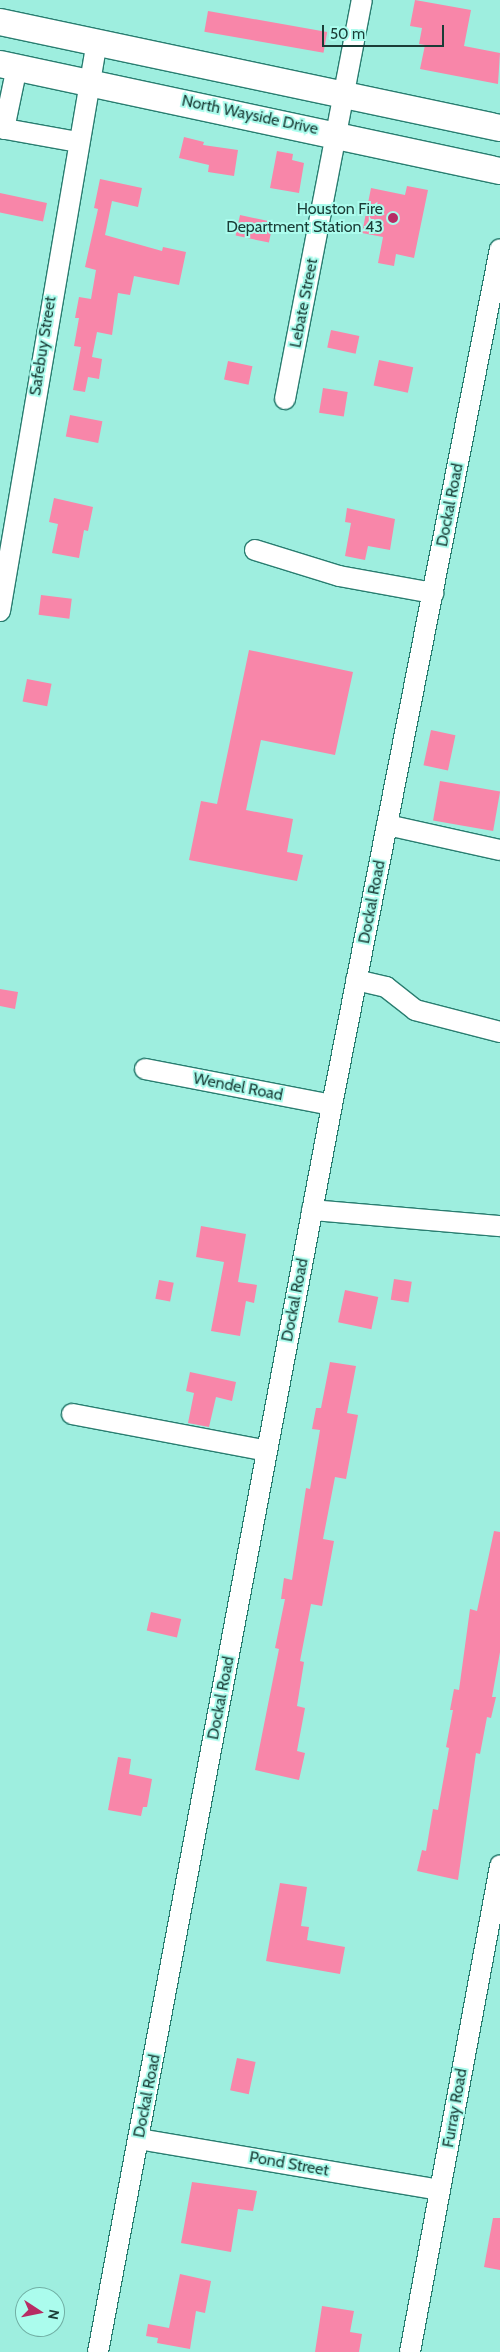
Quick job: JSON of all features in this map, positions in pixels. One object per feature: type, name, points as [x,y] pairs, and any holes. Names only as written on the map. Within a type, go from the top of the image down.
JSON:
[{"type":"main road","points":[[0,22],[97,41],[500,128]]},
{"type":"main road","name":"North Wayside Drive","points":[[8,66],[89,81],[336,133],[500,171]]},
{"type":"main road","points":[[403,148],[410,108]]},
{"type":"street","name":"Lebate Street","points":[[284,399],[344,94],[359,3]]},
{"type":"street","name":"Safebuy Street","points":[[0,611],[78,142],[97,41]]},
{"type":"street","points":[[8,66],[2,129],[78,142]]},
{"type":"street","name":"Dockal Road","points":[[98,2352],[356,980],[433,592],[492,337],[500,248]]},
{"type":"street","points":[[255,550],[339,576],[433,592]]},
{"type":"street","points":[[387,825],[500,850]]},
{"type":"street","points":[[356,980],[386,987],[415,1010],[500,1032]]},
{"type":"street","name":"Wendel Road","points":[[145,1069],[332,1105]]},
{"type":"street","points":[[312,1210],[500,1226]]},
{"type":"street","points":[[72,1414],[267,1451]]},
{"type":"street","name":"Furray Road","points":[[410,2352],[500,1864]]},
{"type":"street","name":"Pond Street","points":[[139,2139],[440,2190]]},
{"type":"building","points":[[415,0],[471,10],[464,46],[500,53],[498,84],[420,69],[425,45],[419,44],[422,28],[410,26]]},
{"type":"building","points":[[208,11],[327,32],[324,53],[204,32]]},
{"type":"building","points":[[184,137],[204,142],[203,145],[238,150],[234,176],[208,172],[209,165],[179,158]]},
{"type":"building","points":[[277,151],[293,154],[292,160],[304,163],[299,193],[270,188]]},
{"type":"building","points":[[100,179],[142,188],[138,207],[112,201],[105,235],[162,251],[163,247],[186,252],[179,285],[134,276],[130,295],[118,293],[112,335],[97,332],[92,357],[102,359],[99,379],[88,377],[85,392],[73,390],[81,347],[74,346],[79,318],[75,318],[79,297],[91,299],[96,270],[85,267],[98,209],[94,208]]},
{"type":"building","name":"Houston Fire Department Station 43","points":[[407,186],[428,190],[414,258],[396,254],[394,266],[378,263],[383,237],[362,233],[371,188],[405,195]]},
{"type":"building","points":[[0,193],[47,203],[43,222],[0,212]]},
{"type":"building","points":[[240,215],[273,222],[269,243],[236,236]]},
{"type":"building","points":[[331,330],[359,336],[356,354],[327,348]]},
{"type":"building","points":[[379,360],[413,367],[408,393],[374,385]]},
{"type":"building","points":[[228,361],[252,366],[249,385],[224,380]]},
{"type":"building","points":[[323,388],[348,392],[344,417],[319,413]]},
{"type":"building","points":[[70,415],[102,421],[98,443],[66,437]]},
{"type":"building","points":[[54,498],[93,507],[88,531],[84,530],[79,558],[52,553],[58,524],[49,522]]},
{"type":"building","points":[[347,508],[395,519],[390,550],[368,546],[365,560],[345,556],[351,523],[345,522]]},
{"type":"building","points":[[41,595],[72,599],[69,619],[39,615]]},
{"type":"building","points":[[249,650],[353,672],[335,755],[261,740],[246,810],[293,819],[287,852],[303,855],[297,881],[189,860],[201,801],[217,804]]},
{"type":"building","points":[[27,679],[52,684],[47,706],[23,702]]},
{"type":"building","points":[[431,730],[455,735],[448,770],[424,765]]},
{"type":"building","points":[[440,781],[500,792],[493,831],[433,820]]},
{"type":"building","points":[[0,989],[18,992],[15,1009],[0,1006]]},
{"type":"building","points":[[201,1226],[246,1234],[238,1282],[257,1285],[254,1303],[246,1301],[240,1336],[211,1331],[224,1262],[196,1257]]},
{"type":"building","points":[[394,1279],[412,1282],[408,1303],[391,1300]]},
{"type":"building","points":[[159,1280],[174,1283],[170,1302],[155,1299]]},
{"type":"building","points":[[345,1290],[378,1297],[371,1329],[338,1322]]},
{"type":"building","points":[[330,1362],[356,1366],[347,1413],[358,1415],[346,1479],[335,1477],[323,1539],[334,1541],[322,1606],[311,1604],[300,1661],[304,1662],[297,1706],[305,1708],[297,1751],[305,1753],[299,1780],[255,1770],[279,1649],[275,1648],[285,1599],[281,1599],[284,1578],[292,1580],[306,1488],[310,1489],[320,1430],[312,1429],[316,1408],[321,1408]]},
{"type":"building","points":[[190,1372],[236,1382],[232,1401],[216,1397],[209,1427],[188,1423],[194,1393],[186,1391]]},
{"type":"building","points":[[494,1531],[500,1532],[500,1652],[492,1697],[496,1697],[491,1718],[487,1717],[480,1754],[476,1753],[458,1880],[417,1871],[422,1850],[426,1851],[433,1809],[438,1810],[449,1748],[446,1747],[453,1710],[450,1710],[454,1689],[459,1690],[470,1609],[477,1611]]},
{"type":"building","points":[[151,1612],[181,1619],[177,1637],[147,1631]]},
{"type":"building","points":[[118,1757],[131,1759],[129,1774],[152,1779],[147,1807],[143,1807],[141,1816],[108,1810]]},
{"type":"building","points":[[280,1883],[307,1887],[301,1926],[309,1927],[307,1940],[345,1947],[340,1974],[266,1961]]},
{"type":"building","points":[[237,2058],[256,2062],[249,2094],[230,2090]]},
{"type":"building","points":[[192,2182],[257,2191],[253,2211],[238,2209],[231,2252],[181,2243]]},
{"type":"building","points":[[493,2218],[500,2218],[500,2270],[484,2267]]},
{"type":"building","points":[[180,2274],[211,2281],[205,2313],[196,2311],[190,2349],[157,2343],[158,2338],[146,2336],[148,2324],[169,2328]]},
{"type":"building","points":[[322,2306],[354,2311],[350,2332],[362,2334],[359,2352],[315,2352]]},
{"type":"place","name":"Houston Fire Department Station 43","points":[[393,218]]}]
